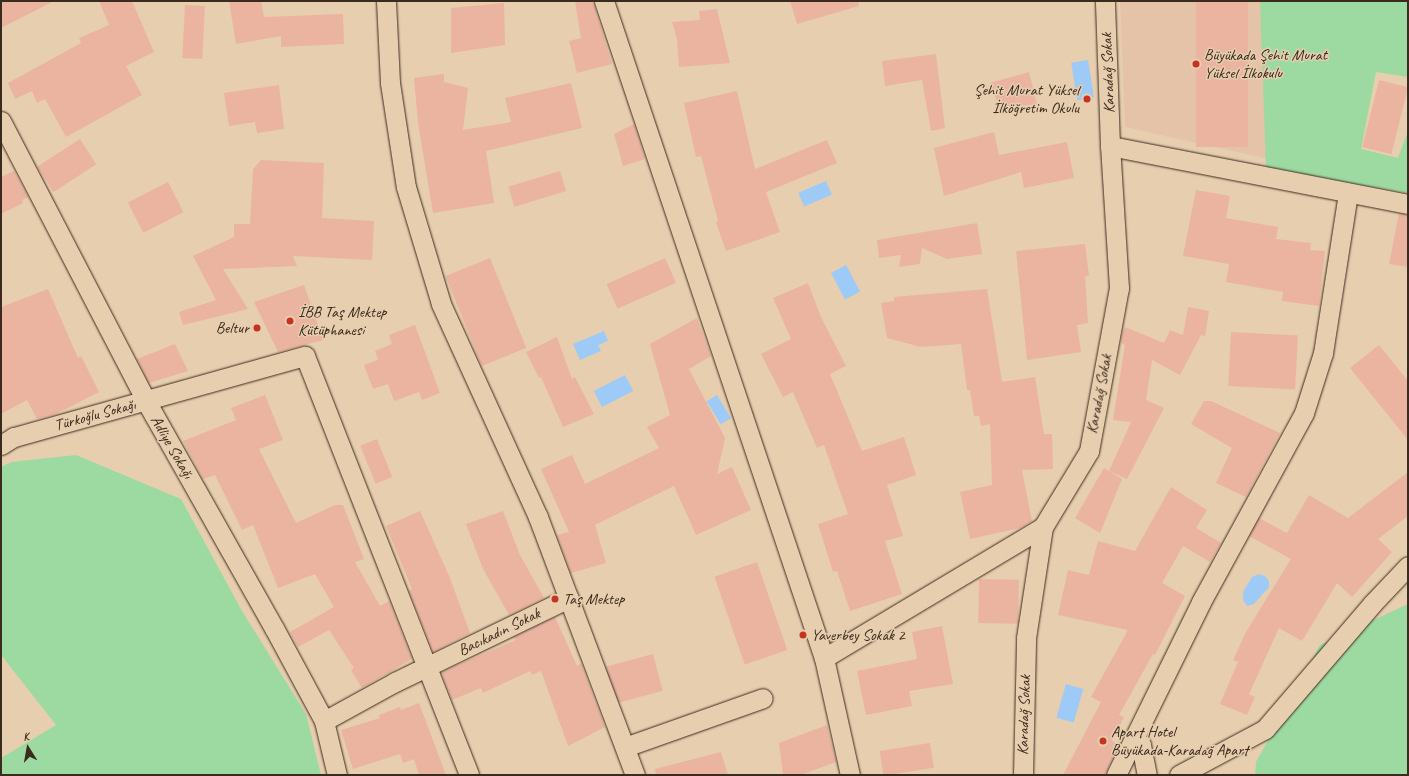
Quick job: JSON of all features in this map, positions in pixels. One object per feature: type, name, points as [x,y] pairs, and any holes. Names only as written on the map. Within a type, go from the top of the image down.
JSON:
[{"type":"street","points":[[386,1],[390,83],[406,187],[439,297],[538,517],[635,775]]},
{"type":"street","points":[[604,1],[824,658],[850,775]]},
{"type":"street","name":"Karadağ Sokak","points":[[1023,775],[1026,638],[1043,527],[1089,451],[1119,288],[1110,146],[1105,1]]},
{"type":"street","name":"Adliye Sokağı","points":[[1,121],[146,401],[274,628],[324,721],[337,775]]},
{"type":"street","points":[[1110,146],[1408,204]]},
{"type":"street","points":[[1116,775],[1136,739],[1201,602],[1304,413],[1323,353],[1348,193]]},
{"type":"street","name":"Türkoğlu Sokağı","points":[[1,445],[14,438],[306,356],[428,667]]},
{"type":"street","points":[[824,658],[1043,527]]},
{"type":"street","points":[[1179,775],[1266,728],[1367,610],[1408,566]]},
{"type":"street","name":"Bacıkadın Sokak","points":[[324,721],[428,667],[569,598]]},
{"type":"street","points":[[428,667],[469,775]]},
{"type":"street","points":[[625,747],[762,698]]},
{"type":"street","points":[[1136,739],[1141,745],[1144,768],[1147,775]]},
{"type":"shaded area","name":"Büyükada Şehit Murat Yüksel İlkokulu","points":[[1120,1],[1268,1],[1273,160],[1125,127]]},
{"type":"green space","points":[[1260,1],[1408,1],[1408,77],[1376,72],[1361,149],[1398,158],[1408,131],[1408,193],[1266,169]]},
{"type":"green space","points":[[76,455],[181,499],[242,611],[306,714],[321,775],[1,775],[1,758],[56,725],[1,655],[1,467],[12,462]]},
{"type":"green space","points":[[1408,604],[1408,775],[1255,775],[1256,762],[1320,645]]},
{"type":"water","points":[[1088,60],[1094,98],[1077,100],[1071,63]]},
{"type":"water","points":[[826,181],[832,195],[804,207],[798,193]]},
{"type":"water","points":[[846,265],[860,291],[845,299],[831,273]]},
{"type":"water","points":[[604,331],[608,341],[598,345],[601,351],[580,360],[573,344]]},
{"type":"water","points":[[625,375],[633,391],[602,407],[594,391]]},
{"type":"water","points":[[717,395],[731,418],[721,424],[707,401]]},
{"type":"water","points":[[1259,574],[1265,576],[1269,581],[1269,587],[1254,604],[1247,606],[1243,600],[1243,592],[1252,577]]},
{"type":"water","points":[[1066,684],[1083,689],[1074,723],[1056,718]]},
{"type":"building","points":[[1,1],[54,1],[1,28]]},
{"type":"building","points":[[99,1],[132,1],[154,52],[126,66],[142,95],[66,137],[45,99],[37,103],[32,91],[15,99],[8,83],[81,43],[79,38],[109,25]]},
{"type":"building","points":[[229,1],[261,1],[264,17],[343,14],[344,44],[281,47],[281,36],[236,44]]},
{"type":"building","points":[[575,1],[593,1],[612,64],[577,73],[569,41],[581,38]]},
{"type":"building","points":[[790,1],[858,1],[859,6],[797,24]]},
{"type":"building","points":[[1196,1],[1248,1],[1248,147],[1196,147]]},
{"type":"building","points":[[504,3],[505,45],[451,53],[451,8]]},
{"type":"building","points":[[185,5],[205,6],[202,59],[182,58]]},
{"type":"building","points":[[717,9],[730,63],[679,67],[677,39],[672,22],[700,20],[699,11]]},
{"type":"building","points":[[936,54],[945,128],[931,131],[922,80],[885,86],[882,61]]},
{"type":"building","points":[[1029,72],[1037,104],[1000,109],[990,83]]},
{"type":"building","points":[[444,74],[444,82],[468,88],[463,130],[511,122],[505,98],[571,83],[582,128],[486,151],[494,203],[433,213],[418,123],[414,78]]},
{"type":"building","points":[[1379,80],[1408,87],[1391,154],[1362,147]]},
{"type":"building","points":[[279,85],[284,129],[257,133],[255,122],[229,126],[224,93]]},
{"type":"building","points":[[737,91],[755,169],[827,140],[837,163],[766,192],[780,232],[726,251],[716,222],[718,221],[701,156],[696,157],[684,103]]},
{"type":"building","points":[[634,124],[645,159],[623,166],[614,134]]},
{"type":"building","points":[[994,132],[999,155],[1067,142],[1074,178],[1024,188],[1021,172],[944,196],[934,148]]},
{"type":"building","points":[[80,139],[96,164],[54,192],[37,167]]},
{"type":"building","points":[[261,160],[324,163],[322,218],[374,221],[372,260],[293,256],[297,266],[223,269],[248,309],[183,325],[179,312],[216,300],[193,256],[234,237],[234,224],[250,224],[253,169]]},
{"type":"building","points":[[14,171],[28,197],[22,200],[23,203],[1,214],[1,177]]},
{"type":"building","points":[[560,171],[566,191],[514,207],[508,187]]},
{"type":"building","points":[[168,182],[183,212],[143,233],[128,202]]},
{"type":"building","points":[[1196,190],[1230,196],[1226,218],[1278,227],[1276,239],[1311,243],[1310,250],[1325,251],[1319,306],[1282,301],[1283,292],[1226,282],[1229,264],[1183,256]]},
{"type":"building","points":[[1399,213],[1408,215],[1408,267],[1389,264]]},
{"type":"building","points":[[977,223],[982,254],[947,259],[922,248],[920,264],[899,267],[901,255],[879,258],[877,240]]},
{"type":"building","points":[[1085,244],[1089,276],[1085,276],[1088,323],[1077,325],[1081,352],[1027,360],[1016,251]]},
{"type":"building","points":[[490,258],[526,348],[482,366],[445,276]]},
{"type":"building","points":[[665,258],[676,283],[618,309],[607,284]]},
{"type":"building","points":[[808,283],[821,317],[846,366],[830,374],[862,451],[904,437],[916,475],[887,485],[903,536],[885,541],[902,594],[850,611],[837,571],[833,572],[818,524],[848,514],[824,445],[817,448],[793,392],[783,397],[761,354],[791,339],[773,298]]},
{"type":"building","name":"İBB Taş Mektep Kütüphanesi","points":[[304,285],[323,340],[278,352],[254,302]]},
{"type":"building","points":[[48,289],[78,358],[81,356],[99,392],[54,415],[37,419],[27,400],[1,414],[1,307]]},
{"type":"building","points":[[987,289],[1002,382],[1035,377],[1044,434],[1052,434],[1053,469],[1022,470],[1032,521],[1020,528],[970,539],[960,492],[992,485],[990,424],[981,426],[979,416],[974,416],[970,390],[967,390],[961,344],[921,347],[887,338],[881,303],[894,301],[894,297]]},
{"type":"building","points":[[1188,307],[1209,311],[1205,336],[1201,335],[1180,375],[1152,360],[1146,400],[1164,408],[1127,479],[1109,471],[1131,422],[1113,420],[1125,345],[1121,343],[1122,334],[1125,327],[1164,343],[1170,330],[1183,335]]},
{"type":"building","points":[[697,318],[711,356],[689,369],[725,438],[717,474],[732,467],[751,510],[696,535],[674,486],[595,525],[606,563],[571,573],[557,535],[569,532],[541,469],[572,455],[585,484],[659,448],[647,427],[670,415],[650,344]]},
{"type":"building","points":[[415,325],[440,393],[422,400],[419,392],[394,401],[388,384],[373,389],[364,365],[378,360],[375,351],[392,344],[389,335]]},
{"type":"building","points":[[1231,332],[1298,336],[1295,389],[1228,386]]},
{"type":"building","points":[[557,337],[572,379],[575,377],[594,414],[563,427],[541,377],[539,378],[526,352]]},
{"type":"building","points":[[175,344],[188,371],[149,383],[137,359]]},
{"type":"building","points":[[1379,345],[1408,381],[1408,440],[1350,368]]},
{"type":"building","points":[[265,395],[283,440],[259,449],[296,523],[335,505],[343,505],[364,559],[355,562],[380,606],[389,601],[412,659],[362,688],[351,670],[354,668],[329,630],[298,647],[290,632],[334,607],[315,574],[278,588],[253,525],[242,530],[215,475],[203,479],[183,441],[236,420],[231,408]]},
{"type":"building","points":[[1204,401],[1211,401],[1280,433],[1246,497],[1216,483],[1232,448],[1191,424]]},
{"type":"building","points":[[377,439],[392,477],[376,484],[360,446]]},
{"type":"building","points":[[1104,468],[1122,479],[1100,533],[1075,518]]},
{"type":"building","points":[[1408,472],[1408,516],[1378,539],[1392,552],[1352,597],[1337,583],[1302,641],[1279,628],[1249,694],[1255,697],[1247,715],[1220,704],[1238,662],[1233,660],[1246,632],[1291,559],[1249,536],[1259,518],[1287,533],[1309,495],[1348,518]]},
{"type":"building","points":[[1171,487],[1207,510],[1196,528],[1221,543],[1210,562],[1183,546],[1162,583],[1185,596],[1155,655],[1153,654],[1119,715],[1124,717],[1112,741],[1119,745],[1105,775],[1063,775],[1101,702],[1091,697],[1128,630],[1058,615],[1068,570],[1089,575],[1098,541],[1135,551]]},
{"type":"building","points":[[420,511],[450,578],[470,633],[433,652],[409,591],[412,589],[386,526]]},
{"type":"building","points":[[503,511],[520,555],[544,598],[509,615],[483,569],[466,524]]},
{"type":"building","points":[[757,562],[787,650],[745,665],[714,577]]},
{"type":"building","points":[[979,579],[1019,580],[1018,624],[978,623]]},
{"type":"building","points":[[555,617],[577,666],[581,663],[605,727],[568,746],[541,671],[532,675],[530,671],[483,693],[481,688],[452,700],[441,672],[516,640],[514,637]]},
{"type":"building","points":[[942,626],[953,684],[909,691],[912,706],[866,715],[857,671],[917,659],[912,632]]},
{"type":"building","points":[[653,654],[663,691],[616,703],[606,667]]},
{"type":"building","points":[[419,703],[446,775],[419,775],[414,759],[403,763],[400,754],[353,769],[341,730],[380,718],[379,715],[400,707],[401,710]]},
{"type":"building","points":[[827,725],[836,762],[801,775],[783,775],[779,743]]},
{"type":"building","points":[[930,743],[934,768],[883,775],[880,751]]},
{"type":"building","points":[[721,752],[728,775],[656,775],[655,769]]},
{"type":"place","name":"Büyükada Şehit Murat Yüksel İlkokulu","points":[[1196,64]]},
{"type":"place","name":"Şehit Murat Yüksel İlköğretim Okulu","points":[[1087,99]]},
{"type":"place","name":"İBB Taş Mektep Kütüphanesi","points":[[290,321]]},
{"type":"place","name":"Beltur","points":[[257,328]]},
{"type":"place","name":"Taş Mektep","points":[[555,599]]},
{"type":"place","name":"Yaverbey Sokak 2","points":[[803,635]]},
{"type":"place","name":"Apart Hotel Büyükada-Karadağ Apart","points":[[1103,741]]}]
